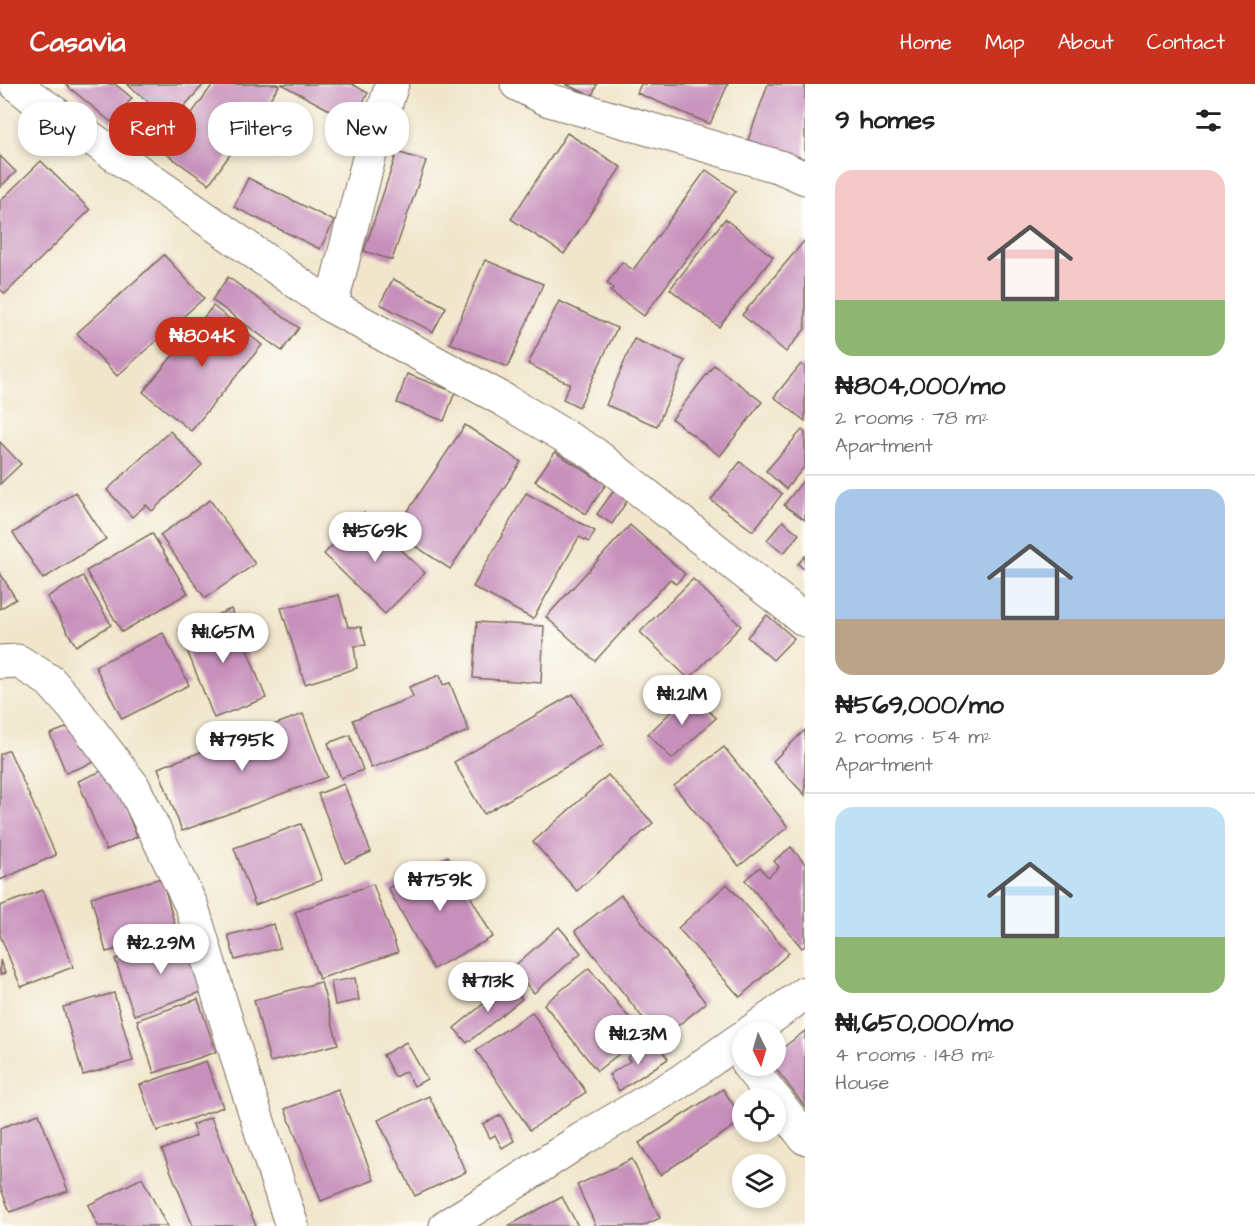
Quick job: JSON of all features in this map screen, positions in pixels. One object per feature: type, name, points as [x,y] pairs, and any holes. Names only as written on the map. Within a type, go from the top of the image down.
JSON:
[{"type":"street","points":[[16,84],[331,306],[504,400],[593,453],[805,620]]},
{"type":"street","points":[[331,306],[369,158],[392,84]]},
{"type":"street","points":[[517,84],[549,100],[780,167],[805,178]]},
{"type":"street","points":[[0,662],[18,661],[50,681],[73,707],[133,786],[192,908],[292,1226]]},
{"type":"street","points":[[772,1022],[805,993]]},
{"type":"street","points":[[446,1226],[582,1139],[732,1053]]},
{"type":"street","points":[[786,1113],[805,1138]]},
{"type":"building","points":[[65,84],[115,84],[132,98],[128,102],[109,102],[109,120],[97,110],[97,102],[87,102]]},
{"type":"building","points":[[127,84],[204,84],[188,102],[148,102]]},
{"type":"building","points":[[213,84],[277,84],[279,86],[268,102],[208,102],[208,156],[229,156],[209,184],[169,156],[196,156],[196,108]]},
{"type":"building","points":[[281,84],[352,84],[368,93],[363,102],[325,102],[325,108]]},
{"type":"building","points":[[565,84],[597,84],[592,96]]},
{"type":"building","points":[[641,84],[728,84],[710,124],[637,93]]},
{"type":"building","points":[[768,84],[805,84],[805,159],[748,140]]},
{"type":"building","points":[[567,133],[621,167],[564,254],[511,219]]},
{"type":"building","points":[[0,156],[16,172],[0,187]]},
{"type":"building","points":[[396,156],[409,156],[426,161],[392,260],[364,251]]},
{"type":"building","points":[[41,161],[90,210],[5,294],[0,289],[0,201]]},
{"type":"building","points":[[706,170],[736,191],[644,316],[610,291],[613,288],[607,283],[622,262],[633,270]]},
{"type":"building","points":[[248,178],[334,221],[320,249],[234,207]]},
{"type":"building","points":[[725,219],[773,257],[719,327],[670,289]]},
{"type":"building","points":[[805,240],[805,329],[786,352],[742,315]]},
{"type":"building","points":[[164,255],[204,298],[117,376],[77,333]]},
{"type":"building","points":[[485,260],[543,284],[508,367],[450,343]]},
{"type":"building","points":[[228,277],[299,328],[282,351],[212,300]]},
{"type":"building","points":[[393,279],[446,307],[433,332],[380,304]]},
{"type":"building","points":[[559,301],[617,328],[579,407],[563,399],[570,384],[528,364]]},
{"type":"building","points":[[213,306],[262,345],[191,431],[143,392]]},
{"type":"building","points":[[634,339],[685,361],[657,426],[606,405]]},
{"type":"building","points":[[801,364],[805,367],[805,421],[774,397]]},
{"type":"building","points":[[714,365],[762,402],[720,456],[672,419]]},
{"type":"building","points":[[407,374],[455,392],[444,421],[397,403]]},
{"type":"building","points":[[465,425],[521,462],[450,569],[394,532]]},
{"type":"building","points":[[802,430],[805,433],[805,466],[786,489],[766,471]]},
{"type":"building","points":[[170,431],[202,465],[152,511],[146,505],[132,517],[107,490]]},
{"type":"building","points":[[0,442],[21,464],[0,484]]},
{"type":"building","points":[[555,452],[606,484],[586,514],[535,481]]},
{"type":"building","points":[[740,462],[782,494],[753,531],[711,500]]},
{"type":"building","points":[[805,478],[805,520],[784,505]]},
{"type":"building","points":[[615,489],[629,498],[612,524],[597,514]]},
{"type":"building","points":[[75,492],[106,539],[43,579],[13,533]]},
{"type":"building","points":[[526,493],[595,531],[589,542],[579,537],[533,619],[473,587]]},
{"type":"building","points":[[210,500],[255,564],[205,598],[160,535]]},
{"type":"building","points":[[364,513],[425,573],[385,614],[324,554]]},
{"type":"building","points":[[783,521],[799,534],[784,553],[767,540]]},
{"type":"building","points":[[630,525],[685,574],[676,584],[670,579],[595,661],[546,617]]},
{"type":"building","points":[[152,533],[188,593],[122,632],[86,571]]},
{"type":"building","points":[[805,556],[805,570],[798,564]]},
{"type":"building","points":[[0,573],[16,599],[0,609]]},
{"type":"building","points":[[83,576],[111,625],[76,646],[47,597]]},
{"type":"building","points":[[693,579],[741,626],[689,679],[640,632]]},
{"type":"building","points":[[339,595],[348,627],[361,627],[366,645],[354,646],[357,668],[305,684],[281,608]]},
{"type":"building","points":[[231,609],[266,698],[214,718],[179,630]]},
{"type":"building","points":[[767,615],[794,638],[773,660],[747,637]]},
{"type":"building","points":[[477,622],[544,626],[541,683],[473,678]]},
{"type":"building","points":[[163,633],[189,685],[122,719],[95,666]]},
{"type":"building","points":[[440,675],[443,685],[450,683],[469,731],[371,768],[353,720],[413,697],[409,687]]},
{"type":"building","points":[[691,693],[716,718],[672,759],[648,734]]},
{"type":"building","points":[[573,694],[604,745],[484,814],[454,762]]},
{"type":"building","points":[[303,714],[327,777],[182,831],[158,768]]},
{"type":"building","points":[[79,723],[94,762],[66,773],[50,734]]},
{"type":"building","points":[[805,730],[805,795],[773,761]]},
{"type":"building","points":[[350,735],[363,770],[341,778],[328,743]]},
{"type":"building","points":[[724,747],[788,827],[739,866],[674,786]]},
{"type":"building","points":[[9,750],[56,855],[0,880],[0,754]]},
{"type":"building","points":[[109,768],[137,837],[106,850],[78,781]]},
{"type":"building","points":[[608,775],[653,823],[577,891],[533,842]]},
{"type":"building","points":[[344,784],[371,852],[345,863],[318,794]]},
{"type":"building","points":[[301,824],[322,880],[255,905],[234,848]]},
{"type":"building","points":[[791,847],[805,864],[805,946],[802,948],[745,880],[760,867],[768,877],[779,867],[774,861]]},
{"type":"building","points":[[448,856],[493,937],[433,969],[388,888]]},
{"type":"building","points":[[162,878],[177,933],[106,952],[91,897]]},
{"type":"building","points":[[373,884],[398,952],[319,979],[295,912]]},
{"type":"building","points":[[727,884],[789,953],[740,997],[678,928]]},
{"type":"building","points":[[43,890],[73,967],[21,987],[0,935],[0,906]]},
{"type":"building","points":[[621,895],[706,1003],[660,1040],[575,931]]},
{"type":"building","points":[[274,924],[280,948],[235,960],[228,935]]},
{"type":"building","points":[[559,927],[581,953],[534,993],[512,968]]},
{"type":"building","points":[[188,935],[207,990],[134,1015],[115,959]]},
{"type":"building","points":[[0,960],[5,973],[0,975]]},
{"type":"building","points":[[589,968],[643,1035],[597,1071],[544,1004]]},
{"type":"building","points":[[355,978],[359,1000],[335,1005],[331,982]]},
{"type":"building","points":[[321,982],[338,1044],[270,1062],[254,1000]]},
{"type":"building","points":[[509,983],[522,999],[467,1043],[454,1028]]},
{"type":"building","points":[[114,993],[133,1061],[83,1075],[63,1007]]},
{"type":"building","points":[[198,999],[216,1052],[154,1073],[137,1020]]},
{"type":"building","points":[[532,1012],[586,1092],[530,1130],[476,1050]]},
{"type":"building","points":[[805,1031],[805,1107],[781,1076],[786,1076],[786,1045]]},
{"type":"building","points":[[406,1042],[427,1079],[414,1086],[406,1071],[395,1077],[383,1055]]},
{"type":"building","points":[[657,1043],[668,1059],[619,1091],[609,1075],[630,1061],[627,1058],[642,1048],[645,1052]]},
{"type":"building","points":[[206,1061],[223,1107],[157,1131],[140,1085]]},
{"type":"building","points":[[338,1089],[374,1180],[321,1201],[285,1109]]},
{"type":"building","points":[[723,1089],[732,1103],[732,1128],[660,1175],[639,1143]]},
{"type":"building","points":[[429,1096],[466,1172],[415,1196],[378,1120]]},
{"type":"building","points":[[39,1114],[68,1191],[10,1212],[0,1186],[0,1128]]},
{"type":"building","points":[[501,1115],[514,1141],[502,1148],[495,1135],[490,1138],[483,1124]]},
{"type":"building","points":[[211,1117],[256,1226],[193,1226],[162,1150],[196,1136],[192,1125]]},
{"type":"building","points":[[632,1159],[660,1218],[643,1226],[596,1226],[577,1185]]},
{"type":"building","points":[[142,1178],[167,1226],[98,1226],[88,1205]]},
{"type":"building","points":[[562,1197],[578,1226],[508,1226]]}]
